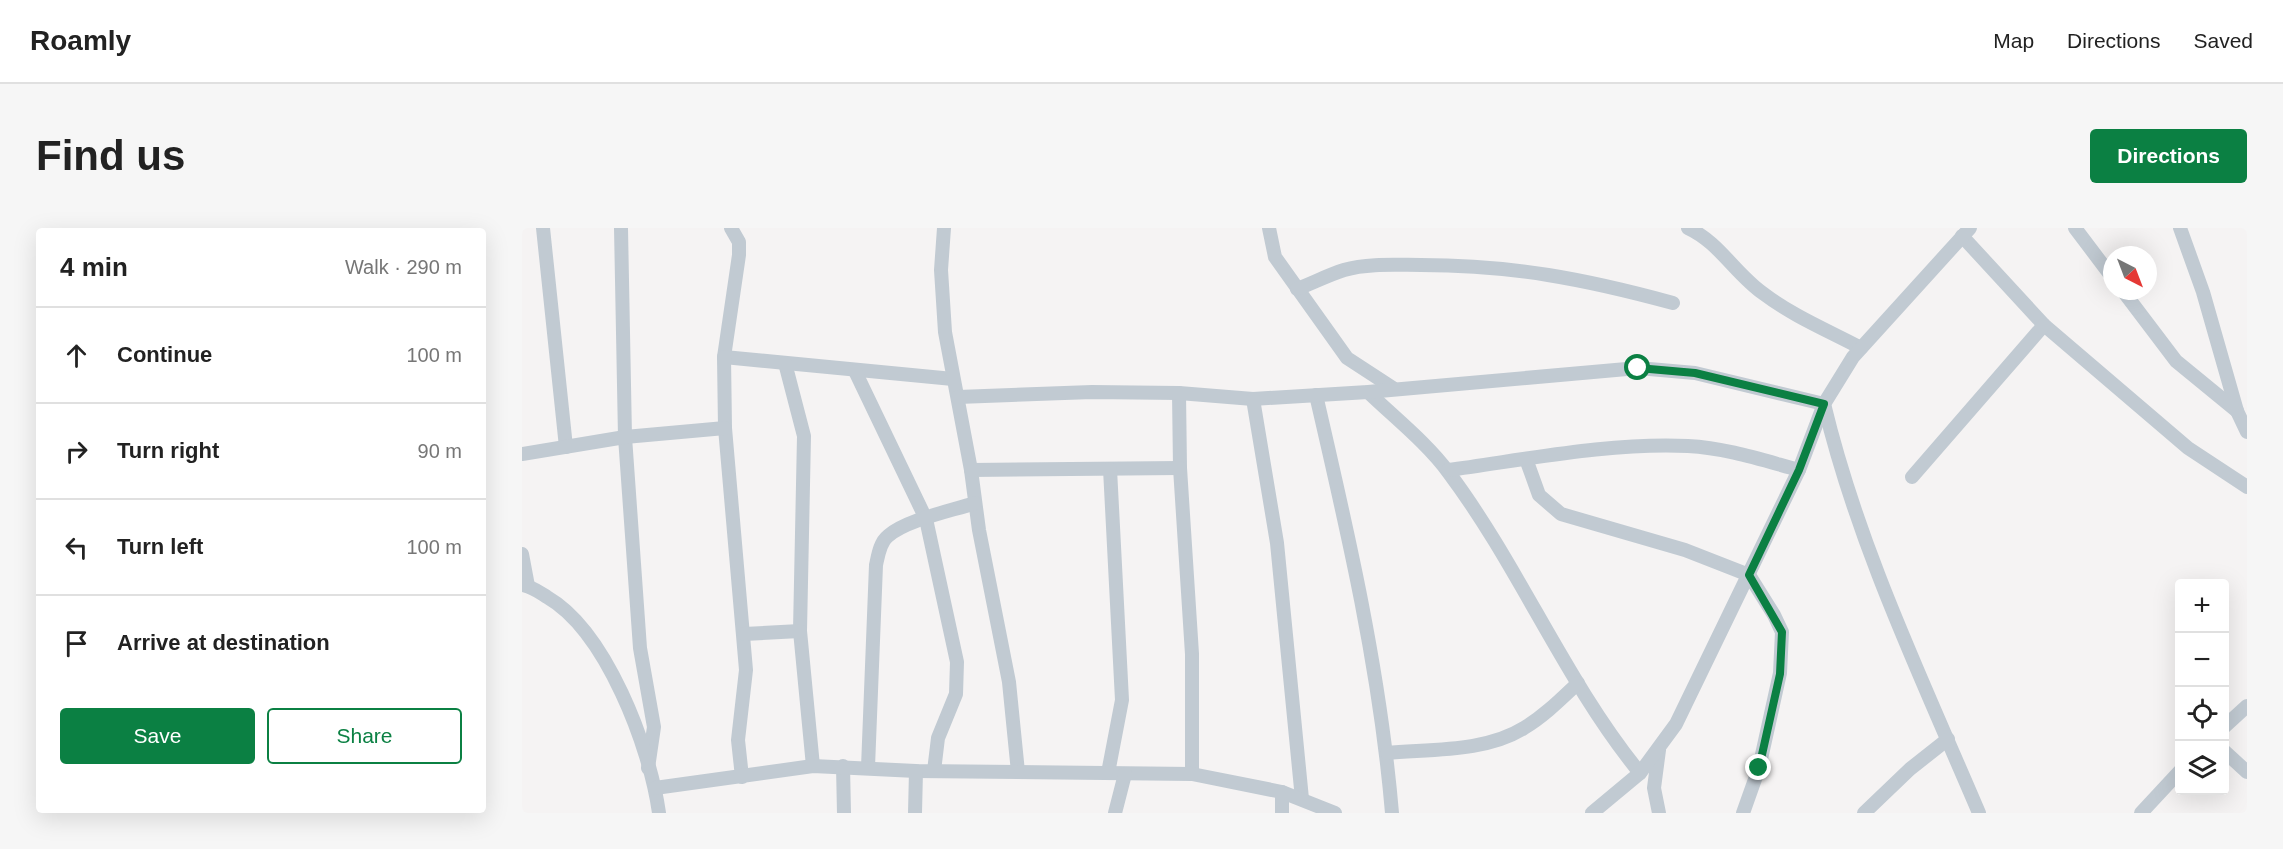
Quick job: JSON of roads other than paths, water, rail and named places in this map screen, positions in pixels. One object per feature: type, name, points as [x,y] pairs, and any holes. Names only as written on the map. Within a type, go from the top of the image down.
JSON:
[{"type":"street","points":[[543,228],[566,447]]},
{"type":"street","points":[[621,228],[625,437],[640,648],[654,727],[648,768]]},
{"type":"street","points":[[731,228],[739,242],[739,255],[724,357],[725,428],[744,633],[746,679],[738,740],[742,777]]},
{"type":"street","points":[[944,228],[941,270],[945,332],[1009,682],[1018,772]]},
{"type":"street","points":[[1269,228],[1275,257],[1347,358],[1393,388]]},
{"type":"street","points":[[1688,228],[1708,240],[1744,278],[1765,295],[1861,348]]},
{"type":"street","points":[[2075,228],[2103,265]]},
{"type":"street","points":[[2180,228],[2203,292],[2237,411],[2247,432]]},
{"type":"street","points":[[1592,813],[1640,773],[1676,724],[1799,470],[1824,404],[1861,348],[1966,232],[2044,325],[2188,448],[2247,487]]},
{"type":"street","points":[[1297,289],[1344,270],[1364,266],[1458,265],[1502,267],[1601,283],[1673,303]]},
{"type":"street","points":[[2130,300],[2176,361],[2237,411]]},
{"type":"street","points":[[1912,477],[2044,325]]},
{"type":"street","points":[[724,357],[953,379]]},
{"type":"street","points":[[785,363],[804,436],[800,631],[813,766]]},
{"type":"street","points":[[958,397],[1092,392],[1179,393],[1253,399],[1368,392],[1638,368],[1695,373],[1824,404]]},
{"type":"street","points":[[855,371],[926,519],[957,662],[957,694],[938,738],[934,771]]},
{"type":"street","points":[[1368,392],[1448,471],[1499,546],[1604,727],[1640,773]]},
{"type":"street","points":[[1179,393],[1180,468],[1192,654],[1192,774]]},
{"type":"street","points":[[1316,395],[1356,569],[1387,753],[1392,813]]},
{"type":"street","points":[[1253,399],[1277,543],[1302,799]]},
{"type":"street","points":[[1824,404],[1850,499],[1863,536],[1979,813]]},
{"type":"street","points":[[522,454],[625,437],[725,428]]},
{"type":"street","points":[[1448,471],[1526,459],[1633,447],[1688,446],[1733,451],[1799,470]]},
{"type":"street","points":[[1526,459],[1539,495],[1561,514],[1674,546],[1749,575],[1782,632],[1782,647],[1780,674],[1759,768],[1743,813]]},
{"type":"street","points":[[971,471],[1180,468]]},
{"type":"street","points":[[1108,773],[1122,700],[1110,469]]},
{"type":"street","points":[[868,767],[878,555],[888,536],[926,519],[975,503]]},
{"type":"street","points":[[522,554],[525,586],[561,605],[587,631],[599,648],[628,711],[655,788],[659,813]]},
{"type":"street","points":[[744,633],[800,631]]},
{"type":"street","points":[[1387,753],[1487,743],[1508,736],[1539,717],[1578,683]]},
{"type":"street","points":[[2229,722],[2247,706]]},
{"type":"street","points":[[1864,813],[1910,769],[1948,739]]},
{"type":"street","points":[[1659,749],[1654,788],[1659,813]]},
{"type":"street","points":[[2229,756],[2247,772]]},
{"type":"street","points":[[655,788],[813,766],[915,771],[1192,774],[1282,792],[1335,813]]},
{"type":"street","points":[[843,766],[844,813]]},
{"type":"street","points":[[915,771],[915,813]]},
{"type":"street","points":[[1115,813],[1125,774]]},
{"type":"street","points":[[2141,813],[2175,776]]},
{"type":"street","points":[[1282,792],[1282,813]]}]
